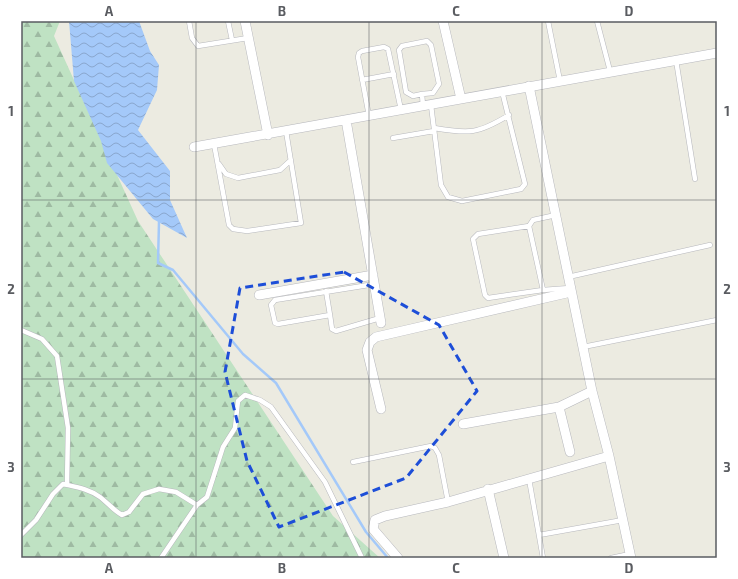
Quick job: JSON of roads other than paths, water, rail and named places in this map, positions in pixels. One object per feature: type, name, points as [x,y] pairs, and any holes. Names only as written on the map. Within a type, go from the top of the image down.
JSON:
[{"type":"street","points":[[245,21],[268,134]]},
{"type":"street","points":[[443,21],[461,99]]},
{"type":"street","points":[[194,147],[717,53]]},
{"type":"street","points":[[529,86],[570,290],[592,391],[609,456],[630,556]]},
{"type":"street","points":[[346,120],[381,320]]},
{"type":"street","points":[[259,295],[374,279]]},
{"type":"street","points":[[381,409],[367,350],[370,342],[376,337],[570,290]]},
{"type":"street","points":[[463,424],[559,407],[592,391]]},
{"type":"street","points":[[559,407],[570,452]]},
{"type":"street","points":[[398,558],[373,528],[375,520],[385,516],[448,502],[488,489],[609,456]]},
{"type":"street","points":[[488,489],[504,558]]},
{"type":"lane","points":[[189,21],[192,38],[198,46],[248,38]]},
{"type":"lane","points":[[228,21],[232,40]]},
{"type":"lane","points":[[548,21],[560,81]]},
{"type":"lane","points":[[597,21],[610,72]]},
{"type":"lane","points":[[426,41],[431,45],[439,84],[433,93],[422,94],[413,96],[406,92],[399,48],[426,41]]},
{"type":"lane","points":[[369,116],[358,57],[359,53],[362,51],[384,47],[388,49],[401,110]]},
{"type":"lane","points":[[676,60],[695,179]]},
{"type":"lane","points":[[362,80],[394,74]]},
{"type":"lane","points":[[422,94],[427,105],[434,130],[441,185],[448,197],[462,201],[521,189],[526,180],[502,91]]},
{"type":"lane","points":[[393,138],[434,130],[476,132],[509,115]]},
{"type":"lane","points":[[214,144],[229,225],[232,229],[247,231],[301,223],[286,131]]},
{"type":"lane","points":[[218,163],[226,174],[238,178],[280,170],[291,160]]},
{"type":"lane","points":[[543,290],[529,226],[533,220],[556,215]]},
{"type":"lane","points":[[529,226],[478,234],[474,236],[473,239],[485,294],[491,299],[543,290],[570,290]]},
{"type":"lane","points":[[568,277],[710,245]]},
{"type":"lane","points":[[330,315],[278,324],[273,320],[271,305],[275,300],[326,291],[374,279]]},
{"type":"lane","points":[[326,291],[332,329],[336,331],[381,320]]},
{"type":"lane","points":[[583,347],[717,320]]},
{"type":"lane","points":[[21,330],[42,339],[57,356],[68,428],[67,485]]},
{"type":"lane","points":[[161,558],[197,505],[207,497],[223,447],[235,428],[238,401],[245,395],[260,400],[272,407],[325,482],[338,513],[362,558]]},
{"type":"lane","points":[[353,462],[431,446],[435,448],[439,455],[448,502]]},
{"type":"lane","points":[[529,479],[543,558]]},
{"type":"lane","points":[[21,535],[36,520],[53,494],[63,484],[86,489],[99,496],[110,507],[122,514],[129,512],[144,494],[159,489],[176,492],[197,505]]},
{"type":"lane","points":[[539,535],[623,520]]},
{"type":"lane","points":[[611,558],[630,556]]},
{"type":"water","points":[[69,21],[139,21],[150,51],[159,65],[157,90],[138,130],[170,171],[170,200],[187,238],[153,219],[107,163],[101,141],[74,81]]},
{"type":"waterway","points":[[159,222],[158,263],[173,270],[243,354],[276,383],[366,532],[388,558]]}]
